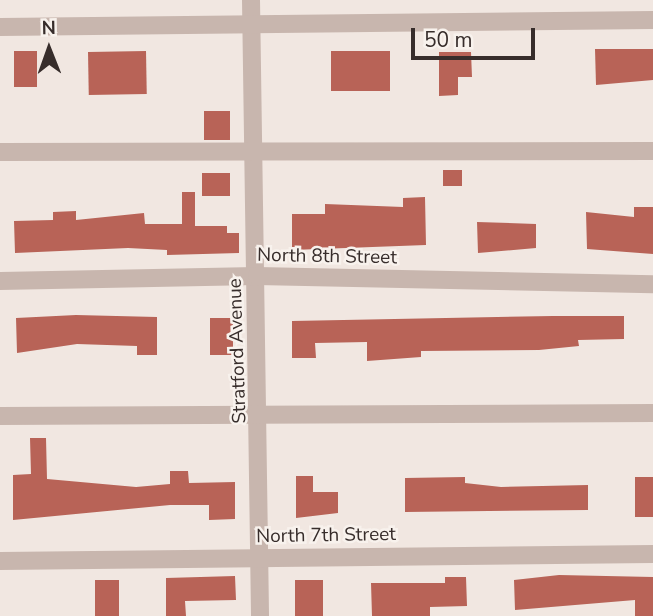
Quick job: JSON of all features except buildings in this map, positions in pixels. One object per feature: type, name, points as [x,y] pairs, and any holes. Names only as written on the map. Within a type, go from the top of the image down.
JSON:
[{"type":"street","name":"Stratford Avenue","points":[[251,0],[261,415],[260,616]]},
{"type":"street","points":[[0,27],[653,20]]},
{"type":"street","points":[[0,152],[653,151]]},
{"type":"street","name":"North 8th Street","points":[[0,281],[257,276],[653,284]]},
{"type":"street","points":[[0,416],[653,413]]},
{"type":"street","name":"North 7th Street","points":[[0,561],[653,554]]}]
